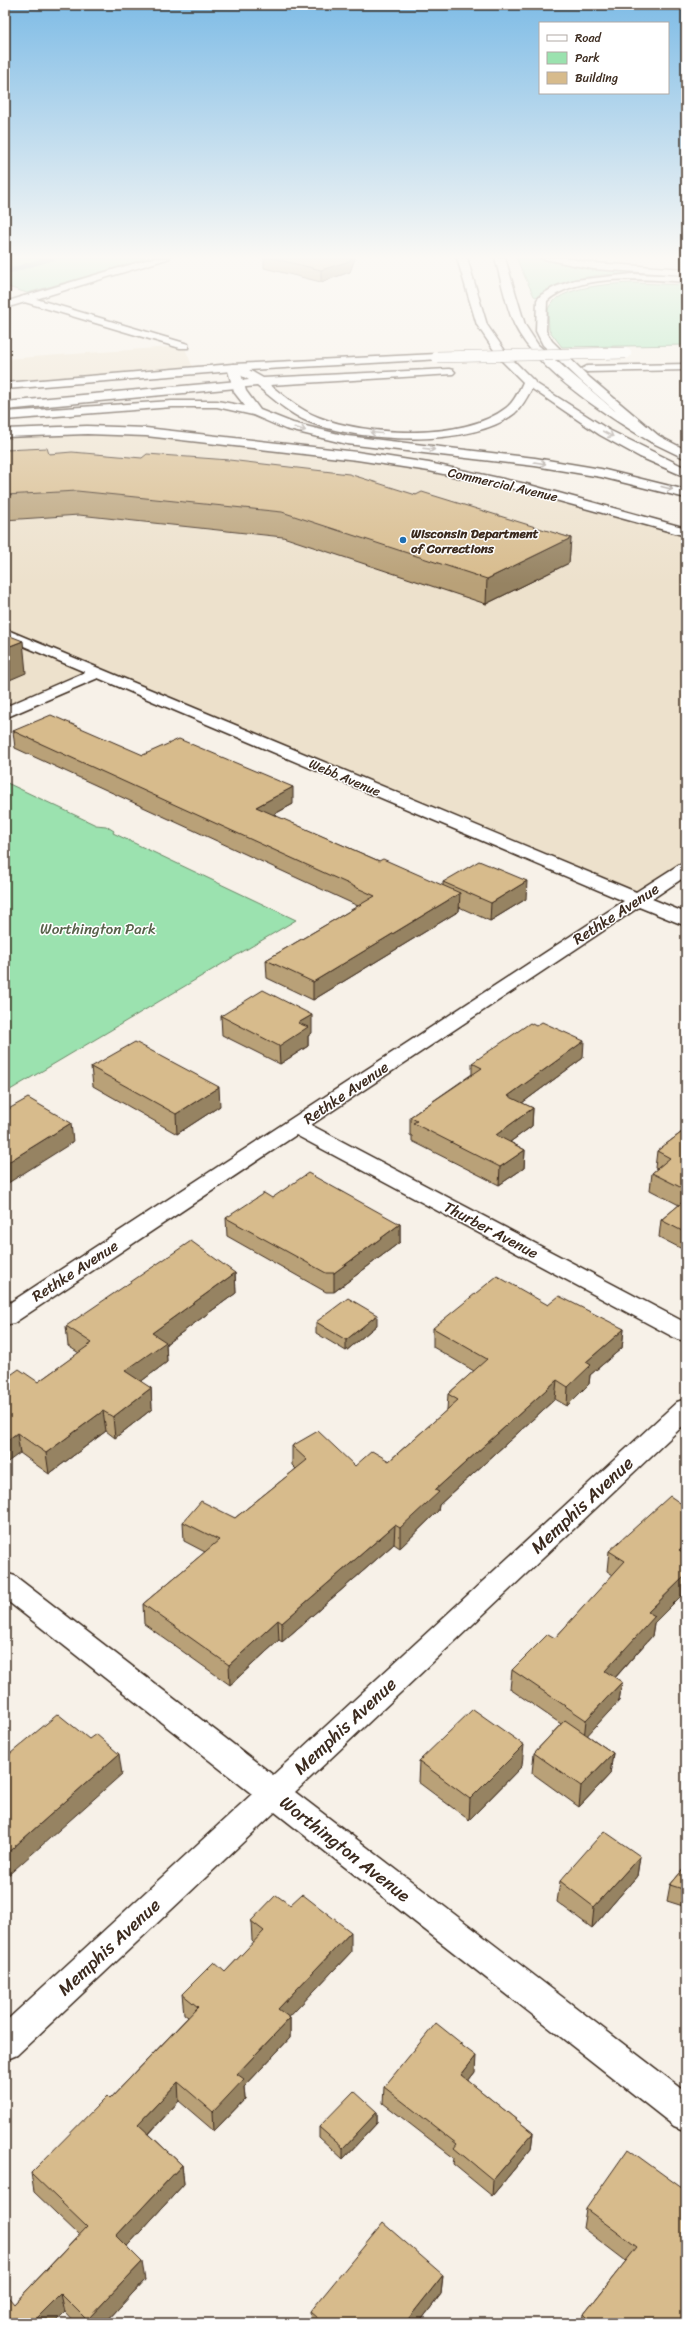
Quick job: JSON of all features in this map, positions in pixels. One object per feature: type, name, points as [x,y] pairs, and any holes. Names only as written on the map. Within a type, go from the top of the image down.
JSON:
[{"type":"main road","points":[[233,367],[260,382],[266,390],[292,397]]},
{"type":"main road","points":[[233,367],[237,384],[245,400],[256,412]]},
{"type":"main road","points":[[5,386],[240,367]]},
{"type":"main road","points":[[514,367],[529,382],[562,408],[599,430],[686,473]]},
{"type":"main road","points":[[556,367],[573,383],[610,413],[686,455]]},
{"type":"main road","points":[[572,367],[655,439]]},
{"type":"main road","points":[[503,371],[686,367]]},
{"type":"main road","points":[[5,406],[260,382],[332,377],[464,372]]},
{"type":"main road","points":[[292,397],[313,382],[332,377]]},
{"type":"main road","points":[[292,397],[298,412],[315,421],[353,431],[407,435],[434,434],[476,427],[504,415],[516,405],[529,382]]},
{"type":"main road","points":[[5,416],[192,403],[216,404],[256,412],[289,426],[346,440],[521,460],[600,473],[686,494]]},
{"type":"main road","name":"Commercial Avenue","points":[[5,433],[87,430],[146,432],[317,450],[404,463],[483,478],[564,497],[686,532]]},
{"type":"main road","name":"Webb Avenue","points":[[5,633],[686,920]]},
{"type":"main road","points":[[5,713],[99,672]]},
{"type":"main road","name":"Rethke Avenue","points":[[5,1317],[686,868]]},
{"type":"main road","name":"Thurber Avenue","points":[[296,1126],[686,1334]]},
{"type":"main road","name":"Memphis Avenue","points":[[5,2044],[686,1408]]},
{"type":"main road","name":"Worthington Avenue","points":[[5,1584],[686,2114]]},
{"type":"shaded area","points":[[5,367],[193,367],[194,370],[5,386]]},
{"type":"shaded area","points":[[114,430],[429,467],[686,532],[686,868],[637,900],[99,672],[5,713],[5,433]]},
{"type":"green space","name":"Worthington Park","points":[[5,782],[96,825],[106,826],[114,831],[113,833],[296,920],[5,1093]]},
{"type":"building","points":[[47,448],[49,454],[72,452],[142,458],[147,454],[229,460],[349,474],[416,495],[422,492],[571,538],[487,579],[282,512],[77,491],[5,495],[5,450]]},
{"type":"building","points":[[5,634],[23,641],[5,648]]},
{"type":"building","points":[[51,715],[143,755],[179,739],[293,787],[256,807],[379,861],[383,859],[460,893],[313,982],[266,960],[375,896],[13,731]]},
{"type":"building","points":[[479,861],[527,881],[491,903],[443,882]]},
{"type":"building","points":[[263,990],[312,1015],[298,1023],[308,1027],[279,1046],[221,1016]]},
{"type":"building","points":[[542,1022],[584,1041],[508,1096],[533,1108],[496,1135],[525,1150],[500,1167],[413,1123],[417,1121],[410,1117],[482,1068],[472,1063],[530,1023],[536,1026]]},
{"type":"building","points":[[135,1042],[219,1087],[176,1114],[91,1067]]},
{"type":"building","points":[[28,1098],[71,1123],[5,1164],[5,1111]]},
{"type":"building","points":[[686,1129],[686,1190],[652,1173],[670,1158],[657,1151]]},
{"type":"building","points":[[308,1173],[400,1224],[334,1273],[326,1273],[226,1218],[264,1193],[272,1198]]},
{"type":"building","points":[[686,1199],[686,1233],[661,1220]]},
{"type":"building","points":[[191,1241],[235,1273],[152,1333],[166,1342],[125,1371],[151,1388],[113,1417],[103,1411],[46,1453],[17,1433],[5,1442],[5,1379],[19,1369],[38,1382],[92,1343],[66,1326]]},
{"type":"building","points":[[497,1276],[548,1305],[559,1296],[624,1329],[586,1362],[591,1365],[568,1387],[557,1380],[435,1490],[439,1492],[400,1528],[395,1525],[282,1623],[278,1620],[229,1665],[143,1604],[219,1540],[183,1522],[201,1501],[235,1518],[307,1460],[292,1446],[318,1431],[355,1466],[372,1451],[389,1461],[458,1400],[448,1394],[487,1359],[433,1328]]},
{"type":"building","points":[[348,1298],[377,1315],[346,1340],[316,1322]]},
{"type":"building","points":[[670,1496],[686,1507],[686,1543],[679,1550],[686,1554],[686,1575],[648,1612],[655,1616],[605,1671],[622,1682],[586,1720],[512,1670],[548,1634],[555,1638],[625,1561],[609,1551]]},
{"type":"building","points":[[473,1709],[524,1745],[470,1799],[419,1761]]},
{"type":"building","points":[[58,1714],[89,1739],[96,1734],[119,1754],[5,1855],[5,1758]]},
{"type":"building","points":[[565,1720],[613,1753],[581,1786],[534,1753]]},
{"type":"building","points":[[604,1831],[640,1856],[594,1907],[560,1881]]},
{"type":"building","points":[[686,1866],[686,1890],[670,1885]]},
{"type":"building","points":[[302,1894],[351,1932],[278,2009],[290,2018],[237,2074],[244,2079],[213,2112],[178,2082],[138,2124],[182,2165],[116,2236],[142,2262],[87,2320],[61,2294],[32,2323],[5,2323],[5,2293],[14,2304],[87,2227],[31,2173],[107,2096],[110,2099],[198,2007],[182,1994],[214,1962],[225,1972],[264,1931],[251,1921],[276,1895],[290,1905]]},
{"type":"building","points":[[436,2023],[476,2056],[461,2075],[533,2133],[493,2180],[454,2148],[457,2144],[384,2087]]},
{"type":"building","points":[[354,2091],[377,2112],[343,2148],[319,2127]]},
{"type":"building","points":[[628,2149],[686,2191],[686,2323],[593,2323],[584,2314],[637,2247],[586,2209]]},
{"type":"building","points":[[383,2223],[443,2275],[405,2323],[323,2323],[310,2312]]},
{"type":"place","name":"Wisconsin Department of Corrections","points":[[403,540]]}]
